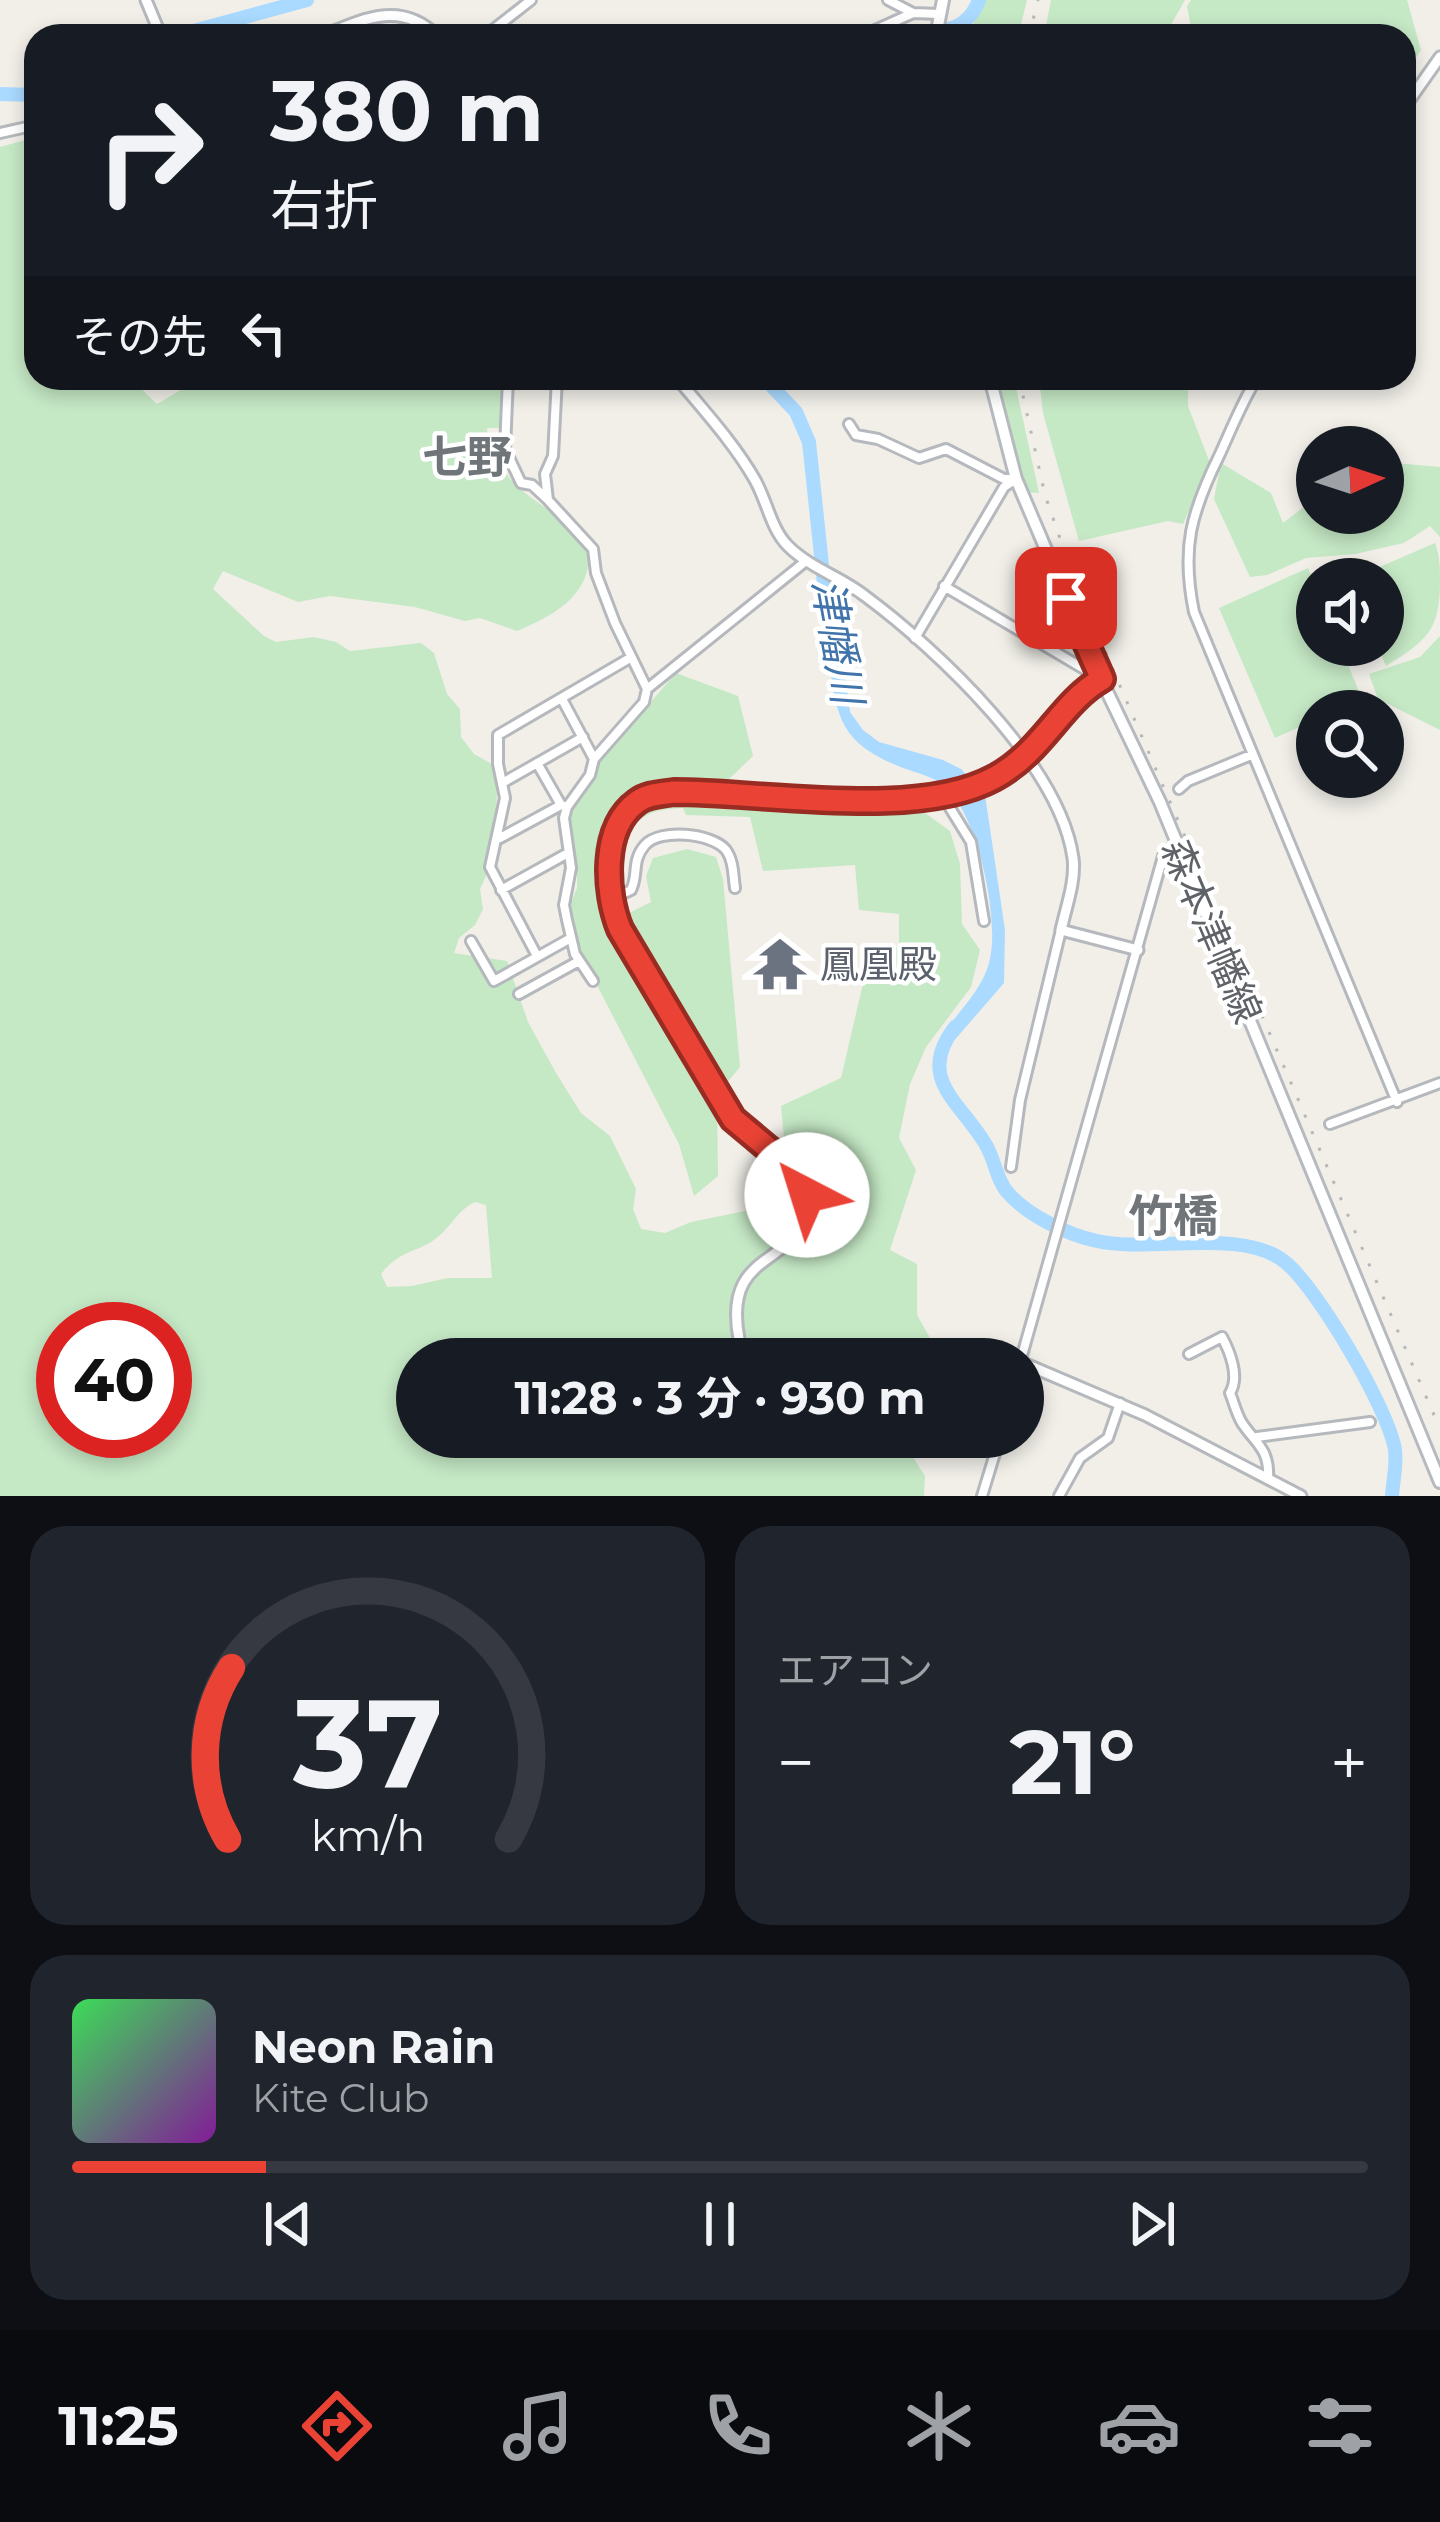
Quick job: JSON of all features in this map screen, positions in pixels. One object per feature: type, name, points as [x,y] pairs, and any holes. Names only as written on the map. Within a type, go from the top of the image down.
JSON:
[{"type":"main road","points":[[938,24],[943,0]]},
{"type":"main road","name":"森本津幡線","points":[[993,390],[1016,479],[1176,845],[1440,1482]]},
{"type":"street","points":[[500,24],[531,0]]},
{"type":"street","points":[[888,0],[913,13],[939,14]]},
{"type":"street","points":[[354,24],[388,11],[424,24]]},
{"type":"street","points":[[889,24],[913,13]]},
{"type":"street","points":[[1416,91],[1440,57]]},
{"type":"street","points":[[507,390],[505,449],[521,483],[532,485],[593,549],[596,573],[647,689]]},
{"type":"street","points":[[548,500],[545,474],[553,456],[556,390]]},
{"type":"street","points":[[686,390],[753,476],[784,543],[860,592],[915,638],[1027,756],[1051,797],[1073,856],[1074,872],[1020,1100],[1011,1167]]},
{"type":"street","points":[[1251,390],[1201,490],[1191,522],[1187,568],[1194,612],[1397,1102]]},
{"type":"street","points":[[849,424],[856,435],[919,458],[946,449],[1004,479],[1016,479]]},
{"type":"street","points":[[915,638],[1004,487],[1016,479]]},
{"type":"street","points":[[498,839],[564,806],[582,790],[594,759],[644,702],[647,689],[806,561]]},
{"type":"street","points":[[944,586],[1102,679]]},
{"type":"street","points":[[537,956],[490,867],[504,813],[498,735],[630,658]]},
{"type":"street","points":[[739,1338],[735,1302],[739,1288],[803,1221],[804,1182],[742,1130],[722,1104],[620,929],[612,899],[611,842],[619,823],[642,798],[674,792],[914,801],[942,796],[992,779],[1027,756],[1084,689],[1102,679]]},
{"type":"street","points":[[562,699],[594,759]]},
{"type":"street","points":[[504,782],[583,737]]},
{"type":"street","points":[[1180,789],[1188,781],[1251,755]]},
{"type":"street","points":[[537,763],[564,806],[571,878],[564,905],[579,961],[593,981]]},
{"type":"street","points":[[942,796],[971,842],[984,921]]},
{"type":"street","points":[[612,899],[632,890],[634,863],[645,845],[658,838],[687,836],[717,842],[731,859],[735,888]]},
{"type":"street","points":[[1028,1338],[1164,853],[1176,845]]},
{"type":"street","points":[[501,890],[568,853]]},
{"type":"street","points":[[1061,930],[1138,950]]},
{"type":"street","points":[[471,941],[494,981],[571,938]]},
{"type":"street","points":[[519,994],[579,961]]},
{"type":"street","points":[[1330,1124],[1440,1083]]},
{"type":"street","points":[[1189,1354],[1222,1337],[1233,1366],[1230,1393],[1243,1425],[1257,1438],[1270,1471],[1268,1479]]},
{"type":"street","points":[[1044,1370],[1120,1403],[1268,1479],[1281,1491],[1300,1496]]},
{"type":"street","points":[[1059,1496],[1080,1458],[1108,1438],[1120,1403]]},
{"type":"street","points":[[1257,1438],[1370,1422]]},
{"type":"street","points":[[982,1496],[994,1458]]},
{"type":"green space","points":[[985,0],[1027,0],[1021,24],[973,24]]},
{"type":"green space","points":[[1051,0],[1185,0],[1171,24],[1046,24]]},
{"type":"green space","points":[[1191,0],[1407,0],[1414,24],[1190,24],[1187,6]]},
{"type":"green space","points":[[24,140],[24,390],[142,390],[157,404],[181,390],[503,390],[500,428],[487,428],[493,450],[511,480],[569,526],[586,550],[583,582],[555,612],[517,631],[480,618],[465,621],[415,607],[330,596],[298,602],[223,571],[213,589],[276,642],[314,637],[350,651],[421,643],[434,653],[447,694],[460,709],[461,737],[474,754],[490,763],[497,778],[496,824],[480,889],[483,909],[475,925],[459,938],[454,953],[507,961],[528,1022],[556,1073],[581,1113],[610,1136],[636,1189],[633,1209],[641,1229],[665,1233],[691,1222],[790,1202],[781,1106],[841,1078],[866,971],[899,945],[899,914],[859,910],[855,865],[763,871],[750,817],[686,815],[683,808],[654,812],[631,830],[629,820],[639,809],[673,797],[918,808],[950,831],[960,864],[962,924],[980,950],[971,987],[926,1047],[910,1084],[899,1138],[916,1170],[890,1250],[917,1264],[917,1315],[930,1338],[396,1338],[396,1458],[913,1458],[925,1476],[924,1496],[0,1496],[0,147]],"holes":[[[475,1202],[486,1205],[492,1278],[448,1278],[387,1287],[381,1274],[403,1255],[432,1241]]]},
{"type":"green space","points":[[999,390],[1017,390],[1039,493],[1026,492]]},
{"type":"green space","points":[[1040,390],[1188,390],[1188,406],[1210,463],[1183,524],[1168,521],[1079,541]]},
{"type":"green space","points":[[1221,463],[1271,493],[1283,523],[1296,513],[1296,534],[1404,534],[1404,464],[1440,467],[1440,537],[1430,526],[1404,543],[1355,554],[1296,558],[1296,562],[1267,575],[1250,577],[1214,499]]},
{"type":"green space","points":[[1435,543],[1440,582],[1433,624],[1404,654],[1404,558]]},
{"type":"green space","points":[[1296,573],[1296,666],[1349,666],[1358,690],[1296,690],[1296,728],[1275,738],[1219,608]]},
{"type":"green space","points":[[1440,636],[1440,730],[1404,712],[1404,690],[1375,690],[1369,674],[1420,657]]},
{"type":"green space","points":[[676,673],[738,696],[753,756],[728,780],[675,777],[624,798],[604,845],[600,889],[604,925],[717,1099],[718,1176],[694,1196],[679,1144],[585,962],[570,905],[577,888],[577,868],[568,813],[606,753]]},
{"type":"green space","points":[[687,849],[716,857],[723,879],[740,1067],[725,1085],[625,915],[651,902],[646,876],[653,858]]},
{"type":"water","points":[[828,653],[843,653],[850,712],[863,730],[879,742],[961,769],[985,795],[1005,930],[1004,983],[952,1043],[943,1033],[981,982],[992,945],[989,897],[977,845],[958,801],[946,787],[881,758],[853,737],[834,695]]},
{"type":"waterway","points":[[219,24],[307,0]]},
{"type":"waterway","name":"津幡川","points":[[960,24],[979,0]]},
{"type":"waterway","points":[[0,94],[24,95]]},
{"type":"waterway","name":"津幡川","points":[[775,390],[796,412],[809,442],[825,593],[839,671]]},
{"type":"waterway","name":"津幡川","points":[[955,1027],[939,1061],[946,1089],[986,1145],[1005,1189],[1027,1210],[1097,1241],[1245,1246],[1267,1252],[1299,1276],[1332,1322],[1380,1407],[1395,1450],[1392,1496]]},
{"type":"railway","points":[[1032,24],[1038,0]]},
{"type":"railway","points":[[1022,390],[1045,495],[1074,579],[1440,1429]]},
{"type":"place","name":"鳳凰殿","points":[[780,964]]},
{"type":"district","name":"七野","points":[[467,456]]},
{"type":"district","name":"竹橋","points":[[1173,1215]]},
{"type":"route","points":[[807,1195],[794,1170],[742,1130],[722,1104],[620,929],[610,878],[611,842],[619,823],[642,798],[674,792],[914,801],[992,779],[1027,756],[1084,689],[1102,679],[1066,598]]}]
